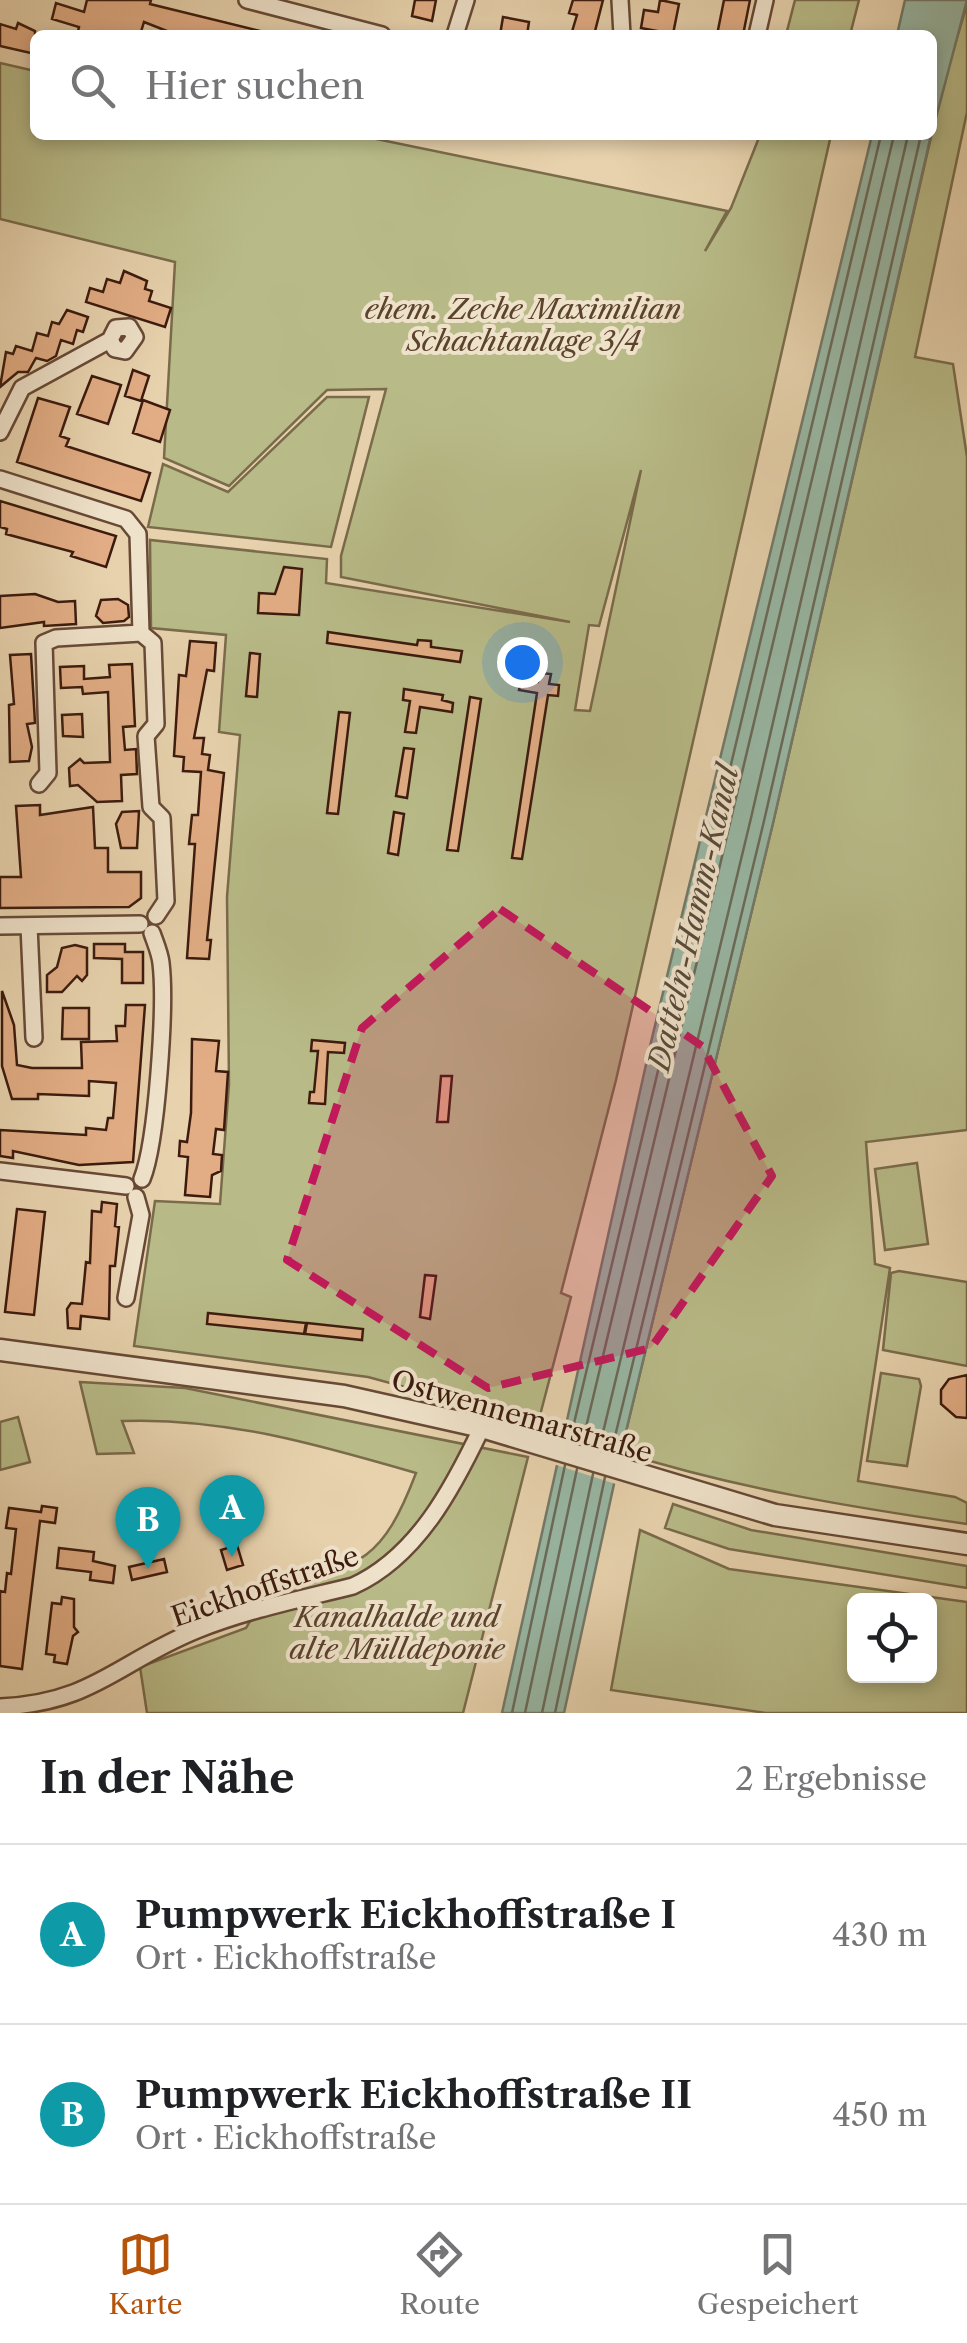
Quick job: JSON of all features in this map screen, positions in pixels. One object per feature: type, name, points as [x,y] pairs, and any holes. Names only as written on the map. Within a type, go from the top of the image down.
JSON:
[{"type":"street","points":[[247,0],[363,30]]},
{"type":"street","points":[[457,30],[466,0]]},
{"type":"street","points":[[620,0],[622,30]]},
{"type":"street","points":[[758,30],[765,0]]},
{"type":"street","points":[[0,432],[22,388],[110,340]]},
{"type":"street","points":[[0,479],[134,525],[141,633],[152,643],[156,724],[146,736],[150,807],[162,818],[166,901],[156,916],[146,915],[146,929],[162,962],[161,994],[152,1154],[135,1187],[141,1215],[126,1298]]},
{"type":"street","points":[[39,784],[48,774],[44,643],[56,638],[141,633]]},
{"type":"street","points":[[0,926],[146,929]]},
{"type":"street","points":[[29,926],[34,1038]]},
{"type":"street","points":[[0,1171],[135,1187]]},
{"type":"street","name":"Ostwennemarstraße","points":[[0,1350],[274,1383],[482,1427],[776,1516],[967,1544]]},
{"type":"street","name":"Eickhoffstraße","points":[[0,1707],[64,1700],[194,1631],[377,1576],[419,1536],[482,1427]]},
{"type":"highlighted area","points":[[500,909],[702,1046],[772,1176],[651,1348],[488,1388],[287,1260],[362,1028]]},
{"type":"green space","points":[[795,0],[859,0],[851,30],[787,30]]},
{"type":"green space","points":[[967,4],[967,112],[915,357],[953,364],[967,457],[967,1130],[866,1142],[875,1264],[890,1268],[858,1481],[955,1497],[967,1503],[967,1524],[792,1495],[621,1452],[773,823],[930,140],[937,140],[937,111]]},
{"type":"green space","name":"ehem. Zeche Maximilian Schachtanlage 3/4","points":[[0,63],[30,70],[30,140],[381,140],[727,211],[705,251],[731,208],[758,140],[830,140],[616,1080],[561,1293],[571,1297],[538,1423],[368,1377],[134,1346],[155,1201],[220,1204],[229,1084],[227,897],[240,735],[219,732],[226,635],[151,628],[150,540],[327,559],[326,583],[570,622],[341,577],[341,556],[386,389],[327,390],[229,486],[164,458],[175,262],[0,219]],"holes":[[[641,470],[590,711],[575,710],[589,625],[599,626]]]},
{"type":"green space","points":[[327,397],[369,397],[331,547],[148,527],[163,464],[228,492]]},
{"type":"green space","points":[[917,1163],[928,1244],[885,1250],[875,1169]]},
{"type":"green space","points":[[891,1273],[967,1282],[967,1366],[883,1350]]},
{"type":"green space","points":[[881,1373],[919,1379],[921,1386],[907,1466],[867,1461]]},
{"type":"green space","name":"Kanalhalde und alte Mülldeponie","points":[[80,1382],[185,1388],[528,1457],[463,1713],[147,1713],[140,1667],[246,1628],[270,1588],[325,1574],[363,1557],[391,1527],[416,1473],[271,1435],[160,1421],[122,1421],[134,1453],[97,1454]]},
{"type":"green space","points":[[18,1417],[30,1462],[0,1470],[0,1422]]},
{"type":"green space","points":[[673,1504],[751,1530],[967,1566],[967,1588],[729,1549],[665,1528]]},
{"type":"green space","points":[[640,1530],[729,1569],[902,1593],[847,1593],[847,1683],[937,1683],[937,1598],[967,1602],[967,1713],[766,1713],[611,1690]]},
{"type":"water","points":[[905,0],[967,0],[937,114],[937,30],[898,30]]},
{"type":"water","name":"Datteln-Hamm-Kanal","points":[[871,140],[930,140],[773,823],[621,1452],[564,1713],[502,1713],[651,1042]]},
{"type":"pier","points":[[556,1434],[625,1456],[619,1485],[550,1463]]},
{"type":"building","points":[[87,0],[151,0],[150,4],[256,30],[164,30],[144,22],[142,30],[78,30],[79,27],[52,19],[56,3],[84,12]]},
{"type":"building","points":[[415,0],[436,0],[432,21],[412,16]]},
{"type":"building","points":[[573,0],[603,0],[595,30],[572,30],[577,15],[569,13]]},
{"type":"building","points":[[660,0],[679,4],[674,30],[641,28],[644,10],[658,12]]},
{"type":"building","points":[[724,0],[750,0],[744,30],[718,30]]},
{"type":"building","points":[[503,17],[529,22],[528,30],[501,30]]},
{"type":"building","points":[[18,23],[33,30],[30,53],[0,46],[0,24],[16,29]]},
{"type":"building","points":[[124,271],[147,281],[145,289],[152,291],[149,301],[171,308],[165,327],[86,302],[90,288],[103,292],[107,279],[120,283]]},
{"type":"building","points":[[67,310],[88,317],[83,332],[77,330],[73,344],[61,340],[56,356],[47,361],[36,358],[28,372],[18,372],[0,387],[6,352],[13,354],[16,346],[32,351],[37,333],[48,336],[52,322],[59,324]]},
{"type":"building","points":[[133,370],[149,376],[141,401],[125,396]]},
{"type":"building","points":[[92,376],[121,385],[108,424],[77,414]]},
{"type":"building","points":[[38,398],[70,407],[60,436],[69,439],[66,446],[150,473],[141,501],[17,462]]},
{"type":"building","points":[[143,400],[170,410],[160,442],[133,433]]},
{"type":"building","points":[[0,501],[116,536],[106,567],[71,556],[73,552],[6,534],[7,529],[0,527]]},
{"type":"building","points":[[284,567],[302,569],[299,615],[258,613],[259,593],[275,594]]},
{"type":"building","points":[[35,594],[58,602],[75,601],[76,624],[44,626],[44,622],[0,628],[0,596]]},
{"type":"building","points":[[118,599],[128,605],[129,617],[103,623],[96,616],[101,600]]},
{"type":"building","points":[[328,632],[417,645],[418,640],[431,641],[431,647],[462,651],[460,662],[327,643]]},
{"type":"building","points":[[190,641],[216,643],[214,671],[207,670],[194,738],[204,738],[202,754],[210,755],[208,770],[224,773],[207,940],[211,940],[209,959],[187,958],[195,844],[189,844],[192,815],[198,815],[201,772],[183,771],[184,757],[174,756],[179,675],[186,676]]},
{"type":"building","points":[[250,653],[260,654],[257,697],[246,696]]},
{"type":"building","points":[[31,654],[35,723],[27,724],[32,747],[29,761],[10,762],[9,705],[14,704],[10,655]]},
{"type":"building","points":[[132,664],[135,726],[123,727],[125,750],[136,749],[137,774],[121,775],[122,801],[97,802],[78,785],[70,786],[69,768],[80,759],[84,763],[110,762],[108,692],[83,694],[82,687],[61,688],[60,667],[84,666],[84,679],[110,677],[109,665]]},
{"type":"building","points":[[540,673],[551,674],[549,684],[559,685],[558,696],[548,695],[522,859],[512,858],[537,693],[519,690],[521,680],[538,682]]},
{"type":"building","points":[[404,689],[443,695],[442,700],[453,703],[452,712],[420,707],[416,733],[405,732],[410,701],[403,700]]},
{"type":"building","points":[[470,697],[481,699],[458,851],[447,850]]},
{"type":"building","points":[[339,712],[350,713],[338,814],[327,813]]},
{"type":"building","points":[[82,714],[83,737],[63,736],[62,715]]},
{"type":"building","points":[[404,748],[414,749],[407,798],[396,796]]},
{"type":"building","points":[[40,805],[40,815],[93,807],[95,848],[108,848],[108,872],[141,872],[141,898],[129,907],[0,908],[0,877],[21,877],[16,806]]},
{"type":"building","points":[[139,811],[137,848],[121,848],[116,824],[122,812]]},
{"type":"building","points":[[394,812],[404,814],[398,855],[388,853]]},
{"type":"building","points":[[94,944],[125,944],[125,952],[143,952],[143,983],[122,983],[122,959],[94,958]]},
{"type":"building","points":[[62,948],[87,948],[87,975],[82,981],[77,976],[62,992],[47,992],[47,975],[57,967]]},
{"type":"building","points":[[2,991],[14,1025],[17,1065],[32,1068],[82,1068],[81,1042],[117,1041],[116,1026],[125,1026],[126,1005],[145,1005],[133,1162],[79,1165],[13,1151],[13,1158],[0,1156],[0,1130],[86,1135],[86,1128],[106,1130],[108,1118],[113,1118],[116,1083],[89,1081],[89,1096],[38,1094],[38,1099],[12,1099],[2,1066]]},
{"type":"building","points":[[63,1008],[89,1008],[89,1039],[62,1039]]},
{"type":"building","points":[[192,1039],[219,1041],[216,1071],[228,1072],[224,1130],[216,1129],[213,1154],[222,1155],[221,1171],[212,1175],[210,1197],[185,1195],[188,1157],[179,1156],[180,1141],[187,1142],[191,1113]]},
{"type":"building","points":[[312,1040],[345,1043],[344,1053],[328,1052],[325,1104],[309,1103],[310,1092],[314,1092],[318,1051],[311,1051]]},
{"type":"building","points":[[441,1076],[452,1076],[448,1122],[437,1122]]},
{"type":"building","points":[[102,1202],[117,1204],[115,1226],[119,1227],[115,1266],[110,1266],[109,1319],[81,1316],[80,1329],[68,1328],[67,1309],[71,1303],[82,1304],[86,1262],[90,1263],[92,1211],[101,1212]]},
{"type":"building","points":[[17,1209],[45,1212],[34,1315],[5,1312]]},
{"type":"building","points":[[425,1275],[436,1276],[430,1319],[420,1317]]},
{"type":"building","points":[[208,1313],[306,1323],[304,1334],[207,1324]]},
{"type":"building","points":[[307,1323],[363,1329],[362,1340],[305,1334]]},
{"type":"building","points":[[967,1375],[967,1418],[956,1417],[941,1404],[941,1390],[949,1379]]},
{"type":"building","points":[[42,1506],[57,1508],[55,1523],[40,1521],[22,1669],[0,1666],[0,1591],[5,1592],[7,1573],[11,1574],[16,1529],[6,1528],[9,1508],[41,1512]]},
{"type":"building","points":[[237,1545],[243,1565],[227,1570],[221,1550]]},
{"type":"building","points":[[59,1548],[94,1552],[93,1561],[115,1566],[113,1583],[90,1580],[91,1572],[57,1568]]},
{"type":"building","points":[[164,1559],[167,1572],[132,1580],[129,1567]]},
{"type":"building","points":[[62,1597],[74,1599],[74,1627],[78,1632],[73,1636],[67,1664],[54,1662],[55,1655],[46,1654],[52,1603],[61,1604]]},
{"type":"place","name":"Pumpwerk Eickhoffstraße I","points":[[232,1557]]},
{"type":"place","name":"Pumpwerk Eickhoffstraße II","points":[[148,1569]]}]
